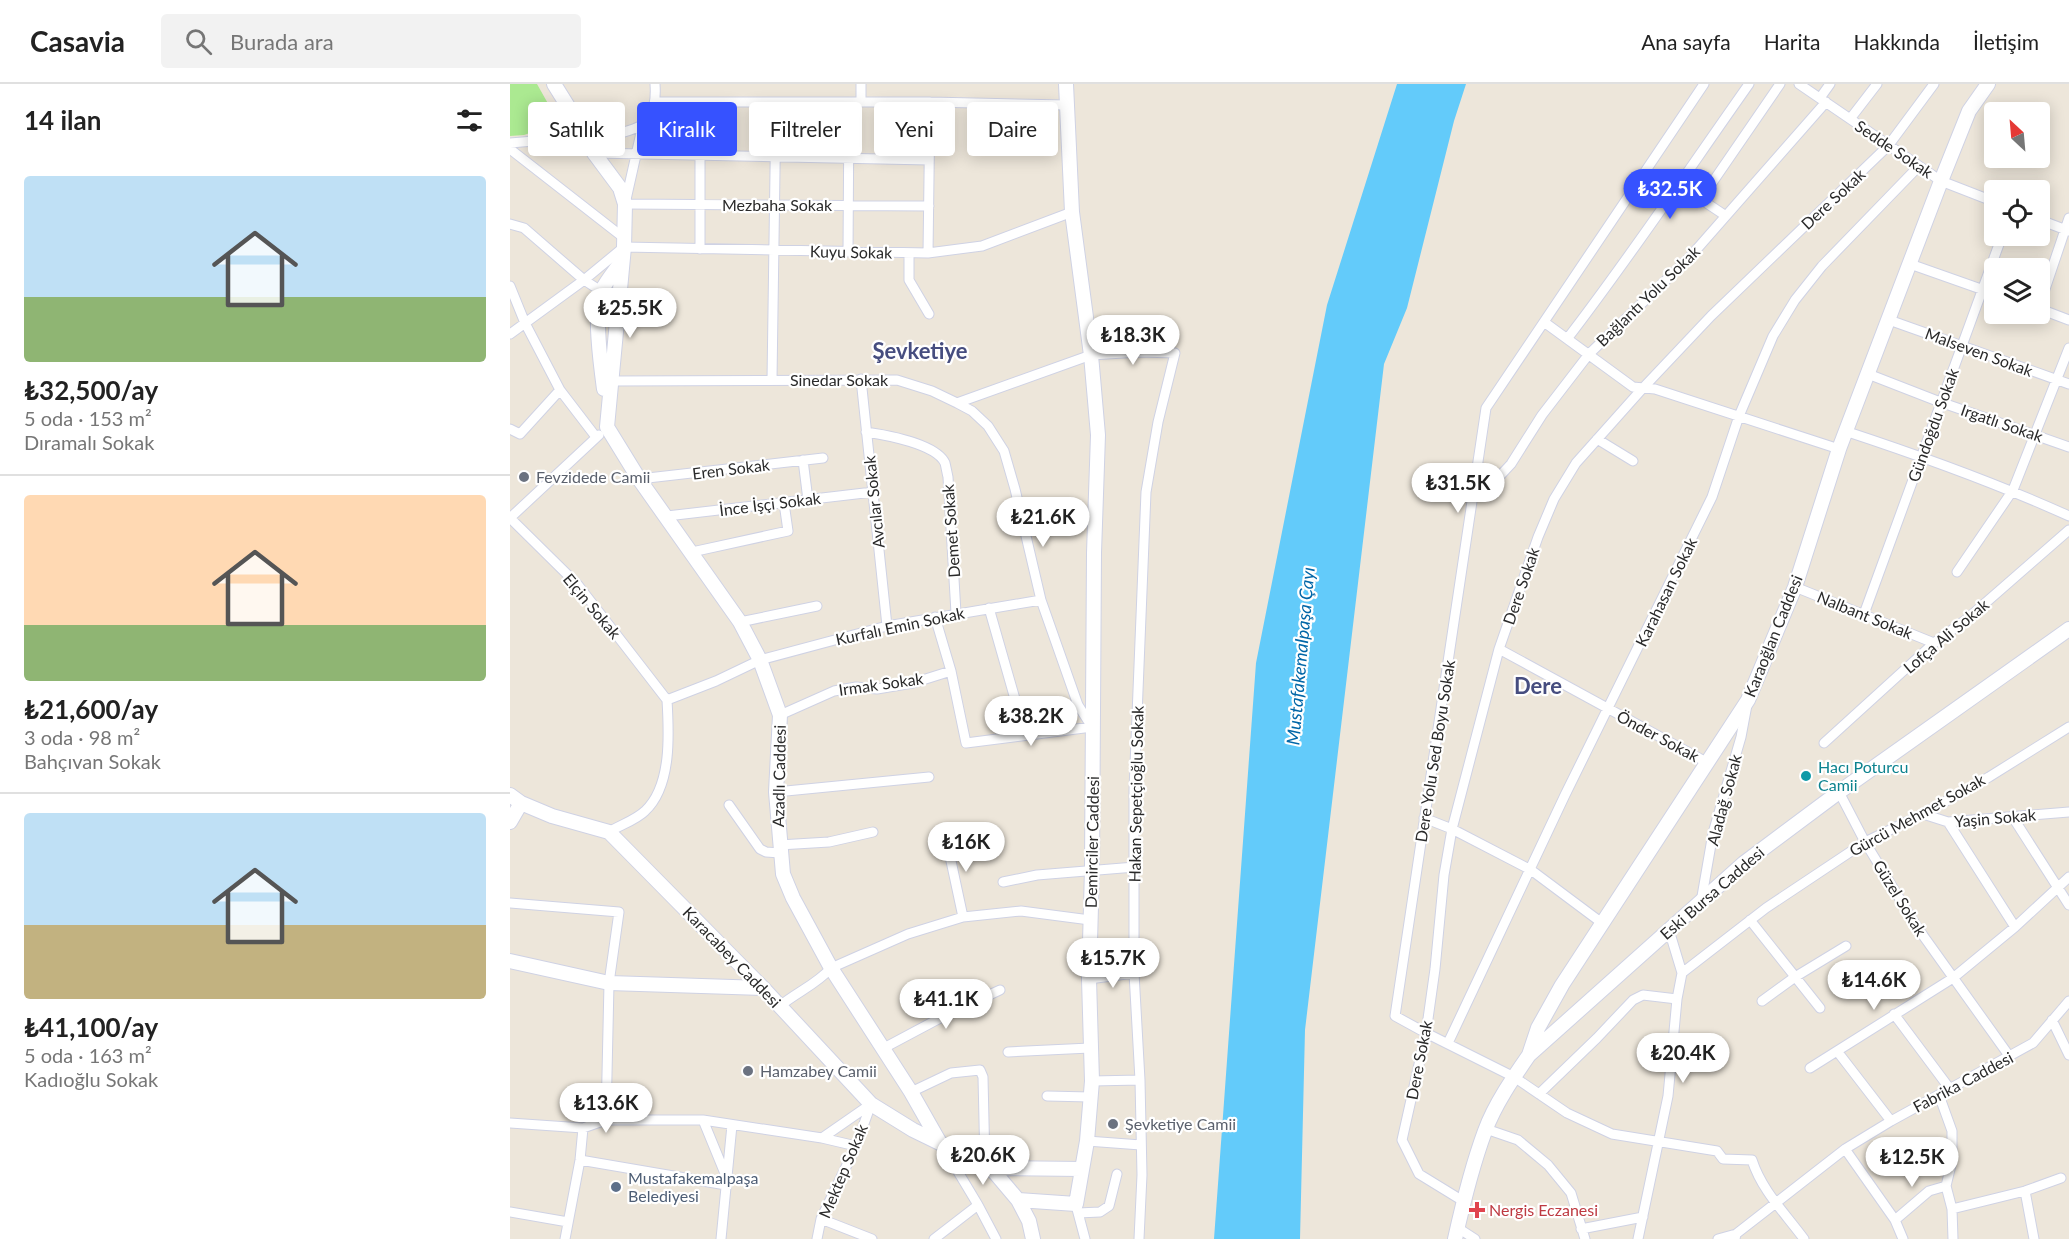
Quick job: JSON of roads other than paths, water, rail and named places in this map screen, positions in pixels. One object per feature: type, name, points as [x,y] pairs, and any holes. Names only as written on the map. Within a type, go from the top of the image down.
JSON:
[{"type":"street","points":[[554,84],[565,102]]},
{"type":"street","points":[[655,84],[656,102]]},
{"type":"street","points":[[861,84],[861,102]]},
{"type":"street","name":"Demirciler Caddesi","points":[[1066,84],[1072,212],[1091,355],[1098,435],[1089,979],[1092,1081],[1077,1208],[1085,1239]]},
{"type":"street","name":"Dere Yolu Sed Boyu Sokak","points":[[1426,1033],[1395,1016],[1476,488],[1486,408],[1704,84]]},
{"type":"street","points":[[1567,339],[1618,273],[1749,84]]},
{"type":"street","points":[[1701,199],[1780,84]]},
{"type":"street","name":"Sedde Sokak","points":[[1799,84],[1918,167],[1941,181],[1984,198]]},
{"type":"street","name":"Bağlantı Yolu Sokak","points":[[1589,354],[1689,258],[1823,100],[1830,84]]},
{"type":"street","points":[[1850,119],[1876,84]]},
{"type":"street","name":"Dere Sokak","points":[[1463,1201],[1419,1174],[1402,1140],[1426,1033],[1444,875],[1452,829],[1499,649],[1538,537],[1554,499],[1576,463],[1642,388],[1761,266],[1888,146],[1934,84]]},
{"type":"street","points":[[1941,181],[1969,111],[1988,84]]},
{"type":"street","points":[[955,103],[1067,105]]},
{"type":"street","points":[[510,143],[528,142]]},
{"type":"street","points":[[510,149],[624,249]]},
{"type":"street","points":[[510,518],[596,438],[608,421],[626,204],[637,151]]},
{"type":"street","points":[[625,154],[636,155]]},
{"type":"street","points":[[596,156],[620,188],[626,204]]},
{"type":"street","points":[[700,249],[700,156],[929,160]]},
{"type":"street","points":[[848,156],[848,252]]},
{"type":"street","points":[[928,253],[929,156]]},
{"type":"street","points":[[772,380],[776,157]]},
{"type":"street","name":"Karahasan Sokak","points":[[1448,1043],[1565,795],[1712,497],[1739,416],[1773,336],[1795,300],[1822,266],[1918,167]]},
{"type":"street","name":"Karaoğlan Caddesi","points":[[1529,1054],[1538,1028],[1602,923],[1748,700],[1795,587],[1845,431],[1869,374],[1941,181]]},
{"type":"street","points":[[1678,184],[1726,216]]},
{"type":"street","name":"Mezbaha Sokak","points":[[626,204],[929,206]]},
{"type":"street","name":"Kuyu Sokak","points":[[624,249],[928,253],[982,246],[1072,212]]},
{"type":"street","points":[[2050,277],[2069,218]]},
{"type":"street","points":[[510,224],[524,228],[584,280],[601,291]]},
{"type":"street","points":[[2050,224],[2067,230]]},
{"type":"street","name":"Gündoğdu Sokak","points":[[1863,614],[1998,246]]},
{"type":"street","points":[[510,334],[624,249]]},
{"type":"street","name":"Azadlı Caddesi","points":[[624,249],[601,291],[598,321],[608,421],[639,479],[740,622],[760,660],[780,715],[776,792],[779,849],[783,874],[793,898],[831,968],[911,1092],[940,1143]]},
{"type":"street","points":[[909,253],[909,280],[929,314]]},
{"type":"street","points":[[1910,264],[1983,290]]},
{"type":"street","points":[[510,286],[525,323],[560,390],[596,438]]},
{"type":"street","points":[[2050,313],[2069,320]]},
{"type":"street","name":"Malseven Sokak","points":[[1889,320],[2069,384]]},
{"type":"street","points":[[1544,322],[1633,387],[1655,389],[1839,448]]},
{"type":"street","points":[[1957,572],[2013,490],[2069,348]]},
{"type":"street","name":"Hakan Sepetçioğlu Sokak","points":[[1091,355],[1140,352],[1175,353],[1158,422],[1146,492],[1134,790],[1134,973],[1141,1145],[1139,1239]]},
{"type":"street","points":[[1476,488],[1497,479],[1511,464],[1542,415],[1589,354]]},
{"type":"street","points":[[957,403],[1091,355]]},
{"type":"street","name":"Irgatlı Sokak","points":[[1869,374],[1940,402],[2069,447]]},
{"type":"street","name":"Avcılar Sokak","points":[[861,379],[887,626]]},
{"type":"street","name":"Sinedar Sokak","points":[[611,381],[897,380],[932,391],[972,411],[988,426],[1004,451],[1041,600],[1078,705],[1092,727]]},
{"type":"street","points":[[510,429],[520,434],[560,390]]},
{"type":"street","points":[[1845,431],[2013,490],[2069,516]]},
{"type":"street","name":"Demet Sokak","points":[[866,432],[908,440],[938,455],[944,462],[948,477],[956,613]]},
{"type":"street","points":[[1597,439],[1633,461]]},
{"type":"street","name":"Eren Sokak","points":[[639,479],[823,458]]},
{"type":"street","points":[[803,460],[808,500]]},
{"type":"street","name":"İnce İşçi Sokak","points":[[667,516],[873,492]]},
{"type":"street","points":[[692,552],[788,531],[784,502]]},
{"type":"street","name":"Elçin Sokak","points":[[510,518],[578,585],[667,700]]},
{"type":"street","name":"Lofça Ali Sokak","points":[[1824,743],[1934,643],[1967,619],[2069,530]]},
{"type":"street","name":"Nalbant Sokak","points":[[1795,587],[1934,643]]},
{"type":"street","name":"Kurfalı Emin Sokak","points":[[667,700],[716,681],[760,660],[887,626],[1041,600]]},
{"type":"street","points":[[740,622],[817,606]]},
{"type":"street","points":[[989,608],[1025,734]]},
{"type":"street","points":[[935,617],[951,671],[966,743],[1092,727]]},
{"type":"street","name":"Eski Bursa Caddesi","points":[[1457,1234],[1463,1201],[1486,1129],[1529,1054],[1743,863],[2069,629]]},
{"type":"street","name":"Önder Sokak","points":[[1499,649],[1708,763]]},
{"type":"street","name":"Irmak Sokak","points":[[780,715],[834,691],[913,683],[951,671]]},
{"type":"street","points":[[609,832],[645,812],[655,799],[669,752],[667,700]]},
{"type":"street","name":"Aladağ Sokak","points":[[1701,902],[1713,833],[1741,736],[1748,700]]},
{"type":"street","name":"Gürcü Mehmet Sokak","points":[[1682,973],[1750,920],[1865,842],[1923,814],[1989,777],[2069,727]]},
{"type":"street","points":[[776,792],[929,777]]},
{"type":"street","name":"Güzel Sokak","points":[[1839,792],[1865,842],[1917,927],[2010,1057]]},
{"type":"street","points":[[510,822],[515,799]]},
{"type":"street","name":"Karacabey Caddesi","points":[[515,799],[552,816],[609,832],[763,988],[872,1104],[913,1130],[988,1166]]},
{"type":"street","points":[[729,804],[742,826],[760,849],[766,852],[829,842],[873,831]]},
{"type":"street","name":"Yaşin Sokak","points":[[1923,814],[1948,822],[2069,812]]},
{"type":"street","points":[[2012,816],[2069,904]]},
{"type":"street","points":[[1424,818],[1452,829],[1531,870],[1602,923]]},
{"type":"street","points":[[1948,822],[2015,927]]},
{"type":"street","points":[[945,833],[963,917]]},
{"type":"street","points":[[1004,882],[1037,875],[1135,867]]},
{"type":"street","points":[[1810,1068],[1953,978],[2015,927],[2069,877]]},
{"type":"street","points":[[510,903],[620,912],[609,983],[606,1120]]},
{"type":"street","points":[[780,1006],[831,968],[908,934],[963,917],[1021,911],[1090,920]]},
{"type":"street","points":[[1750,920],[1820,1008]]},
{"type":"street","points":[[1638,1239],[1668,1096],[1677,999],[1682,973],[1669,930]]},
{"type":"street","points":[[1762,1001],[1795,976],[1846,946]]},
{"type":"street","points":[[510,961],[609,983],[763,988]]},
{"type":"street","points":[[1089,979],[1134,973]]},
{"type":"street","points":[[882,1049],[1000,990]]},
{"type":"street","points":[[1539,1094],[1633,1000],[1642,995],[1677,999]]},
{"type":"street","name":"Fabrika Caddesi","points":[[1736,1236],[1845,1149],[1891,1120],[2033,1043],[2069,1001]]},
{"type":"street","points":[[1894,1014],[1950,1089]]},
{"type":"street","points":[[2052,1020],[2069,1055]]},
{"type":"street","points":[[1426,1033],[1514,1077],[1567,1113],[1612,1134],[1717,1151],[1723,1159],[1752,1160],[1757,1175],[1769,1196],[1777,1202],[1804,1239]]},
{"type":"street","points":[[1008,1052],[1090,1048]]},
{"type":"street","points":[[1837,1051],[1891,1120]]},
{"type":"street","points":[[911,1092],[951,1073],[980,1070],[983,1077],[988,1166],[1018,1200],[1029,1221],[1033,1239]]},
{"type":"street","points":[[1092,1081],[1140,1080]]},
{"type":"street","points":[[1939,1095],[1952,1131],[1952,1161],[1946,1186],[1952,1209],[1953,1239]]},
{"type":"street","points":[[1047,1096],[1090,1097]]},
{"type":"street","points":[[822,1138],[872,1104]]},
{"type":"street","name":"Mektep Sokak","points":[[817,1239],[821,1219],[856,1146],[872,1104]]},
{"type":"street","points":[[510,1123],[583,1128],[606,1120],[703,1120],[822,1138],[856,1146]]},
{"type":"street","points":[[703,1120],[726,1181]]},
{"type":"street","points":[[721,1239],[732,1125]]},
{"type":"street","points":[[565,1239],[580,1160],[583,1128]]},
{"type":"street","points":[[1486,1129],[1518,1140],[1548,1165],[1571,1193],[1585,1239]]},
{"type":"street","points":[[1086,1141],[1141,1145]]},
{"type":"street","points":[[940,1143],[996,1239]]},
{"type":"street","points":[[1845,1149],[1895,1220],[1903,1239]]},
{"type":"street","points":[[580,1160],[726,1181]]},
{"type":"street","points":[[988,1166],[1082,1169]]},
{"type":"street","points":[[1018,1200],[1100,1212],[1109,1206],[1117,1174]]},
{"type":"street","points":[[1952,1209],[2025,1191],[2061,1178]]},
{"type":"street","points":[[1895,1220],[1929,1191],[1946,1186]]},
{"type":"street","points":[[2025,1191],[2034,1239]]},
{"type":"street","points":[[934,1239],[978,1205]]},
{"type":"street","points":[[510,1212],[568,1222]]},
{"type":"street","points":[[1581,1229],[1643,1217]]},
{"type":"street","points":[[821,1219],[872,1239]]},
{"type":"street","points":[[1457,1234],[1475,1239]]},
{"type":"street","points":[[1718,1239],[1736,1236]]},
{"type":"water","name":"Mustafakemalpaşa Çayı","points":[[1397,84],[1466,84],[1454,121],[1407,308],[1384,364],[1305,1030],[1300,1239],[1214,1239],[1256,663],[1327,305]]},
{"type":"place","name":"Fevzidede Camii","points":[[524,477]]},
{"type":"place","name":"Hacı Poturcu Camii","points":[[1806,776]]},
{"type":"place","name":"Hamzabey Camii","points":[[748,1071]]},
{"type":"place","name":"Şevketiye Camii","points":[[1113,1124]]},
{"type":"place","name":"Mustafakemalpaşa Belediyesi","points":[[616,1187]]},
{"type":"place","name":"Nergis Eczanesi","points":[[1477,1210]]},
{"type":"district","name":"Şevketiye","points":[[920,351]]},
{"type":"district","name":"Dere","points":[[1538,686]]}]
